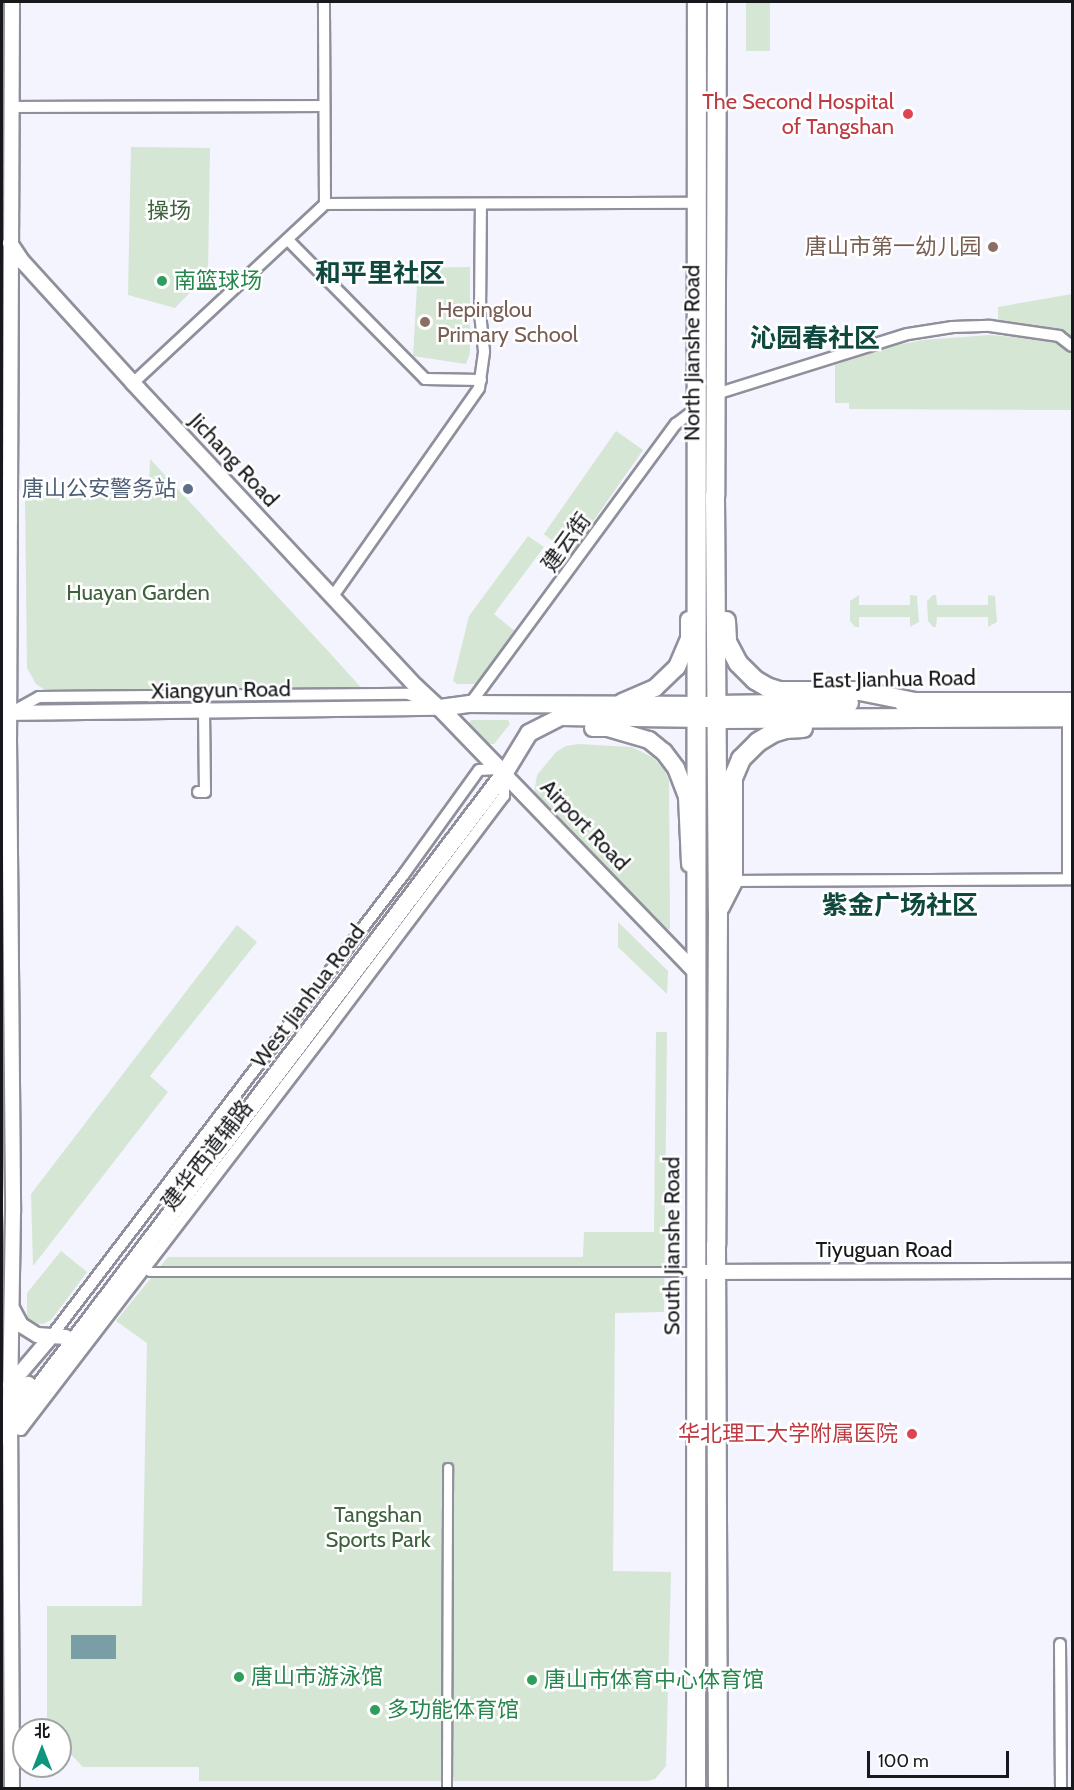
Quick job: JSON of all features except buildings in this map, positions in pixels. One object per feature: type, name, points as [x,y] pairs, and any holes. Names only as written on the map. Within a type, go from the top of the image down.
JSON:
[{"type":"main road","name":"North Jianshe Road","points":[[697,2],[697,712]]},
{"type":"main road","name":"North Jianshe Road","points":[[716,712],[717,2]]},
{"type":"main road","points":[[715,495],[724,555],[727,642],[738,663],[747,673],[767,687],[779,691],[860,691],[915,709]]},
{"type":"main road","points":[[616,705],[655,688],[667,679],[683,657],[689,639],[690,569],[697,507]]},
{"type":"main road","points":[[457,725],[460,715],[470,704]]},
{"type":"main road","name":"West Jianhua Road","points":[[440,708],[470,704],[616,705],[697,712]]},
{"type":"main road","name":"Airport Road","points":[[440,708],[500,771]]},
{"type":"main road","points":[[718,911],[733,881],[734,778],[741,759],[747,752],[773,733],[786,729],[874,727],[915,709]]},
{"type":"main road","name":"East Jianhua Road","points":[[716,712],[915,709],[1071,712]]},
{"type":"main road","name":"South Jianshe Road","points":[[696,1788],[697,712]]},
{"type":"main road","name":"West Jianhua Road","points":[[5,1418],[58,1337],[500,771],[512,759],[529,733],[560,717],[716,712]]},
{"type":"main road","name":"South Jianshe Road","points":[[716,712],[718,1788]]},
{"type":"main road","points":[[529,733],[561,727],[608,728],[649,740],[664,752],[676,768],[687,797],[688,853],[697,906]]},
{"type":"main road","points":[[479,751],[493,759],[512,759]]},
{"type":"main road","name":"West Jianhua Road","points":[[5,1418],[500,771]]},
{"type":"street","points":[[12,2],[11,107],[4,242],[7,1273],[12,1308],[10,1385],[5,1418],[12,1788]]},
{"type":"street","points":[[324,2],[325,204]]},
{"type":"street","points":[[11,107],[324,106]]},
{"type":"street","points":[[133,383],[325,204],[696,203]]},
{"type":"street","points":[[333,596],[479,388],[484,351],[480,315],[481,204]]},
{"type":"street","points":[[288,240],[425,379],[481,380]]},
{"type":"street","name":"Jichang Road","points":[[4,242],[416,686],[440,708]]},
{"type":"street","points":[[716,394],[908,334],[952,327],[990,326],[1059,336],[1072,346]]},
{"type":"street","name":"建云街","points":[[470,704],[676,423],[697,408]]},
{"type":"street","points":[[5,713],[39,696],[408,694],[440,708]]},
{"type":"street","name":"Xiangyun Road","points":[[5,713],[440,708]]},
{"type":"street","points":[[198,792],[205,792],[204,711]]},
{"type":"street","points":[[733,881],[1070,879],[1071,712]]},
{"type":"street","name":"Airport Road","points":[[500,771],[697,974]]},
{"type":"street","name":"Tiyuguan Road","points":[[697,1272],[1072,1271]]},
{"type":"street","points":[[150,1272],[697,1272]]},
{"type":"street","points":[[12,1308],[21,1325],[37,1335],[58,1337]]},
{"type":"street","points":[[10,1385],[58,1337]]},
{"type":"street","points":[[447,1788],[448,1467]]},
{"type":"street","points":[[1060,1644],[1061,1788]]},
{"type":"green space","points":[[746,2],[770,2],[770,51],[746,51]]},
{"type":"green space","name":"操场","points":[[131,147],[210,148],[208,274],[175,308],[128,295]]},
{"type":"green space","points":[[470,267],[470,353],[466,364],[413,356],[418,268]]},
{"type":"green space","points":[[1072,294],[1072,338],[998,325],[998,307]]},
{"type":"green space","points":[[990,335],[1055,340],[1071,347],[1072,410],[849,409],[849,403],[835,403],[835,365],[893,346],[923,340]]},
{"type":"green space","points":[[616,431],[643,450],[571,553],[544,534]]},
{"type":"green space","name":"Huayan Garden","points":[[150,459],[366,693],[59,692],[45,690],[36,684],[27,668],[25,493],[149,494]]},
{"type":"green space","points":[[528,536],[544,547],[494,614],[517,633],[478,684],[457,684],[453,681],[469,616]]},
{"type":"green space","points":[[859,595],[859,605],[910,605],[910,595],[917,596],[919,622],[910,627],[910,617],[859,617],[859,627],[855,627],[850,621],[850,601]]},
{"type":"green space","points":[[936,595],[937,605],[988,605],[988,595],[995,596],[997,622],[988,627],[988,617],[937,617],[936,627],[933,627],[928,621],[927,601]]},
{"type":"green space","points":[[471,720],[508,720],[510,724],[494,744],[487,744],[468,724]]},
{"type":"green space","points":[[578,744],[632,747],[652,757],[664,769],[669,780],[670,929],[665,930],[534,793],[537,775],[556,752],[566,746]]},
{"type":"green space","points":[[618,922],[668,971],[667,994],[618,947]]},
{"type":"green space","points":[[237,925],[257,942],[150,1076],[168,1092],[33,1266],[31,1194]]},
{"type":"green space","name":"Tangshan Sports Park","points":[[656,1032],[667,1032],[664,1312],[615,1313],[613,1571],[671,1572],[666,1766],[655,1779],[648,1781],[199,1781],[199,1767],[83,1767],[72,1756],[72,1718],[47,1718],[47,1606],[142,1606],[147,1343],[116,1321],[168,1257],[583,1257],[584,1232],[654,1232]]},
{"type":"green space","points":[[61,1251],[87,1272],[51,1320],[43,1324],[30,1323],[27,1319],[27,1293]]},
{"type":"water","points":[[71,1635],[116,1635],[116,1659],[71,1659]]},
{"type":"place","name":"The Second Hospital of Tangshan","points":[[908,114]]},
{"type":"place","name":"唐山市第一幼儿园","points":[[993,247]]},
{"type":"place","name":"南篮球场","points":[[162,281]]},
{"type":"place","name":"Hepinglou Primary School","points":[[425,322]]},
{"type":"place","name":"唐山公安警务站","points":[[188,489]]},
{"type":"place","name":"华北理工大学附属医院","points":[[912,1434]]},
{"type":"place","name":"唐山市游泳馆","points":[[239,1677]]},
{"type":"place","name":"唐山市体育中心体育馆","points":[[532,1680]]},
{"type":"place","name":"多功能体育馆","points":[[375,1710]]},
{"type":"district","name":"和平里社区","points":[[380,274]]},
{"type":"district","name":"沁园春社区","points":[[815,339]]},
{"type":"district","name":"紫金广场社区","points":[[900,906]]}]
